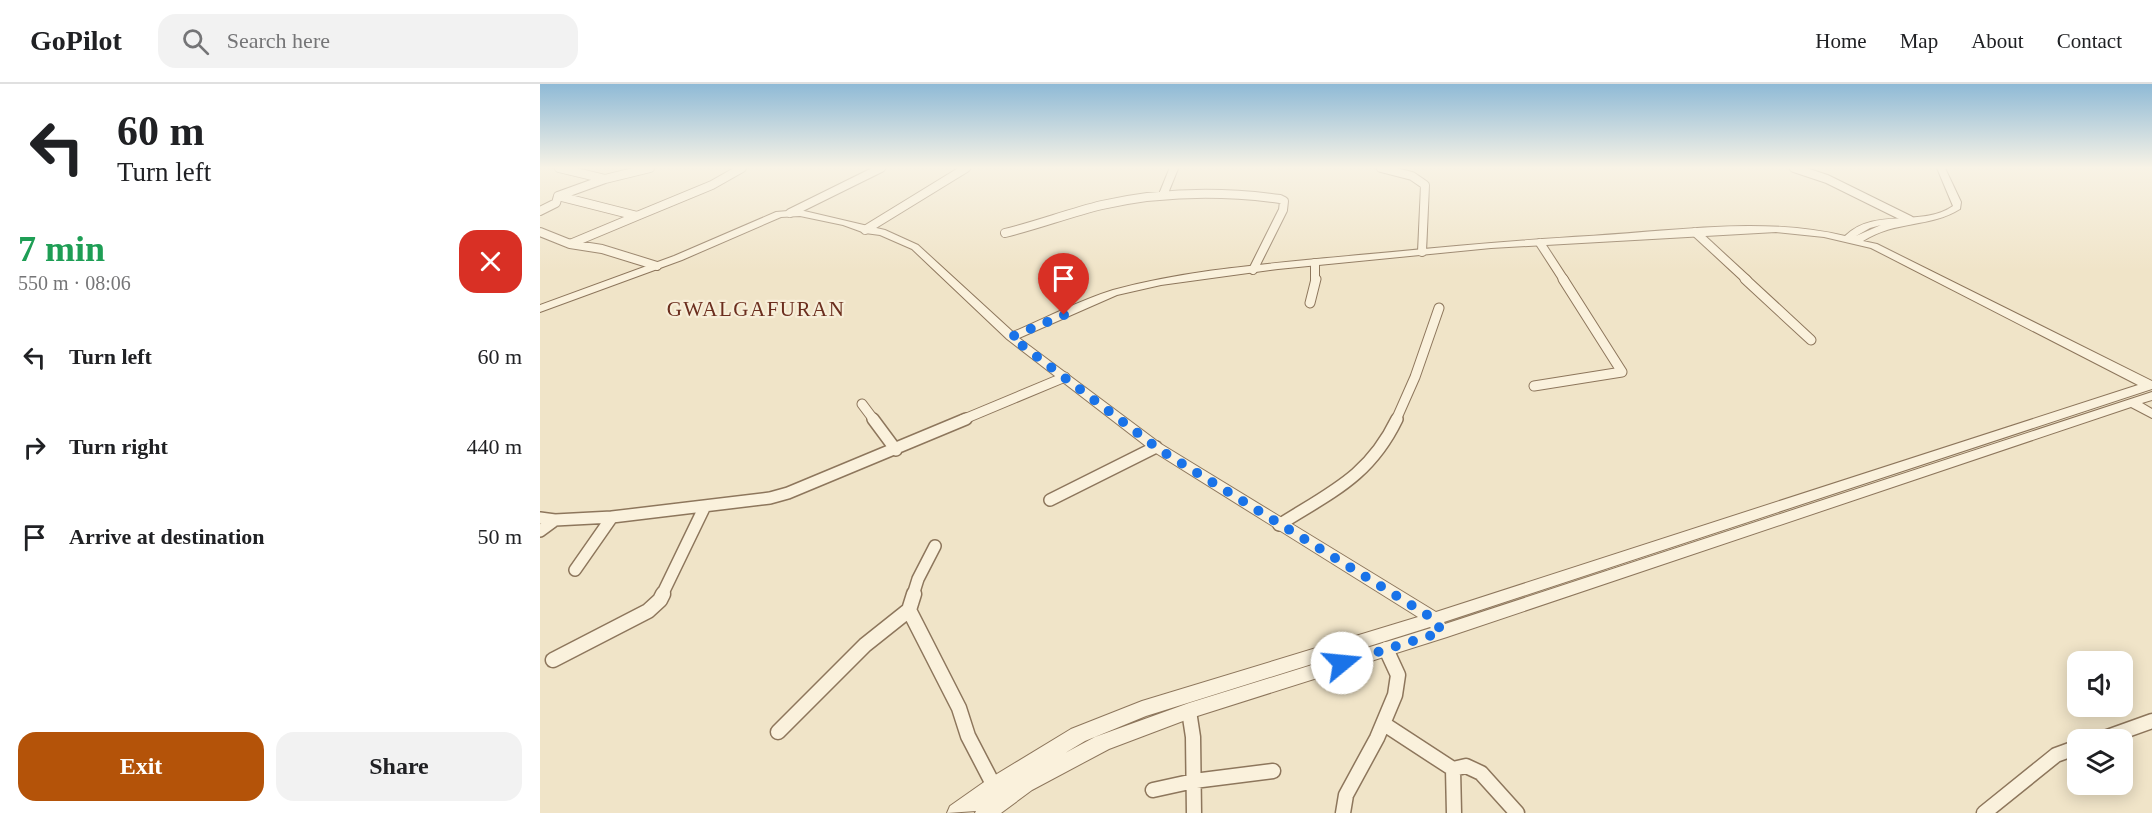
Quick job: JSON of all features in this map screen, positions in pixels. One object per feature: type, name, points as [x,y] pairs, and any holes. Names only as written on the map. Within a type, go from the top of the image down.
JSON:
[{"type":"street","points":[[540,212],[556,202]]},
{"type":"street","points":[[582,202],[637,216]]},
{"type":"street","points":[[570,244],[671,202]]},
{"type":"street","points":[[540,309],[657,266],[812,202]]},
{"type":"street","points":[[865,230],[911,202]]},
{"type":"street","points":[[1005,233],[1102,205],[1120,202]]},
{"type":"street","points":[[1253,270],[1283,210],[1284,202]]},
{"type":"street","points":[[1422,252],[1424,202]]},
{"type":"street","points":[[1874,202],[1910,220]]},
{"type":"street","points":[[1853,235],[1910,220],[1945,215],[1957,207],[1957,202]]},
{"type":"street","points":[[790,213],[882,232],[915,247],[1011,337],[1156,447],[1438,625]]},
{"type":"street","points":[[1011,337],[1114,293],[1161,282],[1253,270],[1422,252],[1695,232],[1761,229],[1824,234],[1867,234],[1910,220]]},
{"type":"street","points":[[540,232],[570,244],[603,249],[657,266]]},
{"type":"street","points":[[1695,232],[1811,340]]},
{"type":"street","points":[[1867,234],[1874,246]]},
{"type":"street","points":[[1853,235],[2151,389]]},
{"type":"street","points":[[1534,386],[1622,372],[1540,243]]},
{"type":"street","points":[[1310,303],[1316,278],[1315,262]]},
{"type":"street","points":[[1280,525],[1351,481],[1376,452],[1398,419],[1412,387],[1439,309]]},
{"type":"street","points":[[540,518],[555,520],[612,517],[788,494],[1065,377]]},
{"type":"street","points":[[2025,432],[2132,403],[2151,389]]},
{"type":"street","points":[[957,813],[994,786],[1078,735],[1142,709],[1438,625],[2151,389]]},
{"type":"street","points":[[2132,403],[2152,414]]},
{"type":"street","points":[[862,404],[896,450]]},
{"type":"street","points":[[1050,500],[1156,447]]},
{"type":"street","points":[[553,660],[648,611],[660,600],[705,506]]},
{"type":"street","points":[[575,570],[612,517]]},
{"type":"street","points":[[540,531],[555,520]]},
{"type":"street","points":[[777,732],[865,645],[909,610],[918,579],[935,546]]},
{"type":"street","points":[[909,610],[959,708],[968,735],[994,786]]},
{"type":"street","points":[[985,813],[1025,784],[1102,743],[1189,711],[1386,649],[1438,625]]},
{"type":"street","points":[[1343,813],[1346,791],[1361,770],[1384,724],[1398,685],[1398,676],[1386,649]]},
{"type":"street","points":[[1189,711],[1193,737],[1194,813]]},
{"type":"street","points":[[2130,729],[2152,721]]},
{"type":"street","points":[[1384,724],[1453,769],[1466,766],[1481,773],[1517,813]]},
{"type":"street","points":[[1984,813],[2056,755],[2067,751]]},
{"type":"street","points":[[1453,769],[1454,813]]},
{"type":"street","points":[[1153,789],[1194,781],[1273,771]]},
{"type":"district","name":"GWALGAFURAN","points":[[756,309]]},
{"type":"route","points":[[1064,315],[1011,337],[1156,447],[1434,619],[1442,632],[1342,663]]}]
